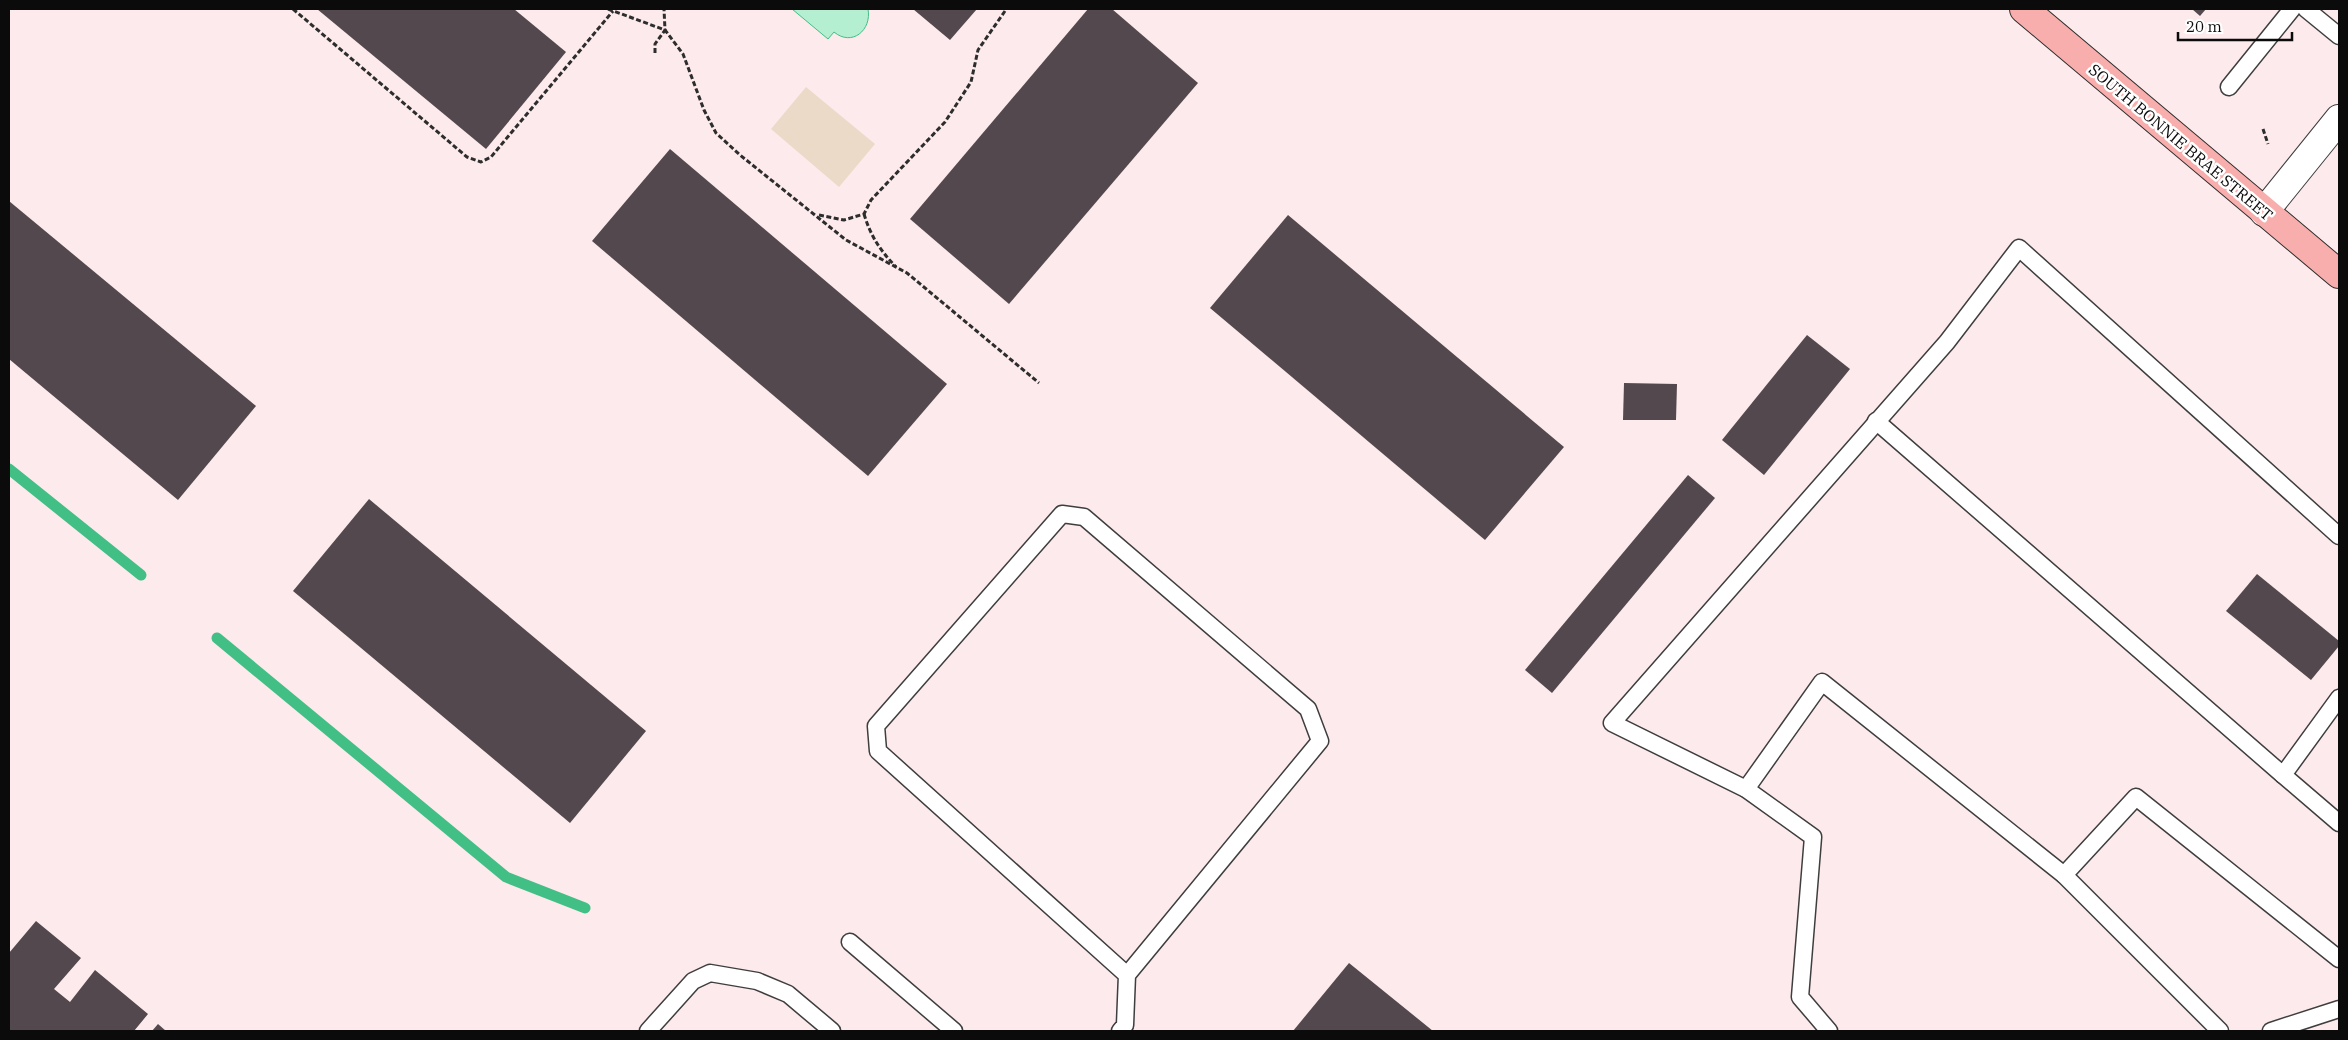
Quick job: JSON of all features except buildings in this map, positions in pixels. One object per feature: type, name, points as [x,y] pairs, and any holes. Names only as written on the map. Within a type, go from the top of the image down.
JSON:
[{"type":"main road","name":"SOUTH BONNIE BRAE STREET","points":[[2024,9],[2339,274]]},
{"type":"street","points":[[2264,212],[2339,119]]},
{"type":"lane","points":[[2229,87],[2292,9]]},
{"type":"lane","points":[[2306,9],[2339,36]]},
{"type":"lane","points":[[1829,1031],[1800,997],[1813,837],[1746,789],[1612,723],[1947,342],[2019,248],[2339,536]]},
{"type":"lane","points":[[1876,421],[2339,823]]},
{"type":"lane","points":[[1120,1031],[1125,1025],[1127,975],[1320,742],[1308,709],[1084,517],[1062,514],[876,726],[878,751],[1127,975]]},
{"type":"lane","points":[[1746,789],[1822,682],[2064,875],[2220,1031]]},
{"type":"lane","points":[[2283,775],[2339,698]]},
{"type":"lane","points":[[2064,875],[2136,797],[2339,959]]},
{"type":"lane","points":[[850,942],[954,1031]]},
{"type":"lane","points":[[648,1031],[693,981],[710,973],[757,981],[788,994],[832,1031]]},
{"type":"lane","points":[[2271,1031],[2339,1009]]},
{"type":"path","points":[[293,9],[467,157],[481,162],[490,157],[613,10]]},
{"type":"path","points":[[608,9],[665,30],[683,54],[704,110],[716,133],[740,155],[846,240],[899,269],[926,289],[1039,383]]},
{"type":"path","points":[[655,53],[655,44],[665,30],[664,9]]},
{"type":"path","points":[[816,215],[844,220],[864,214],[872,200],[945,122],[971,82],[978,50],[1005,11]]},
{"type":"path","points":[[2263,129],[2268,144]]},
{"type":"path","points":[[864,214],[870,234],[884,254],[899,269]]},
{"type":"shaded area","points":[[792,9],[868,9],[867,24],[854,37],[847,38],[834,32],[828,39]]},
{"type":"shaded area","points":[[806,87],[875,144],[839,187],[771,129]]},
{"type":"waterway","points":[[9,469],[141,575]]},
{"type":"waterway","points":[[217,638],[506,877],[585,908]]}]
